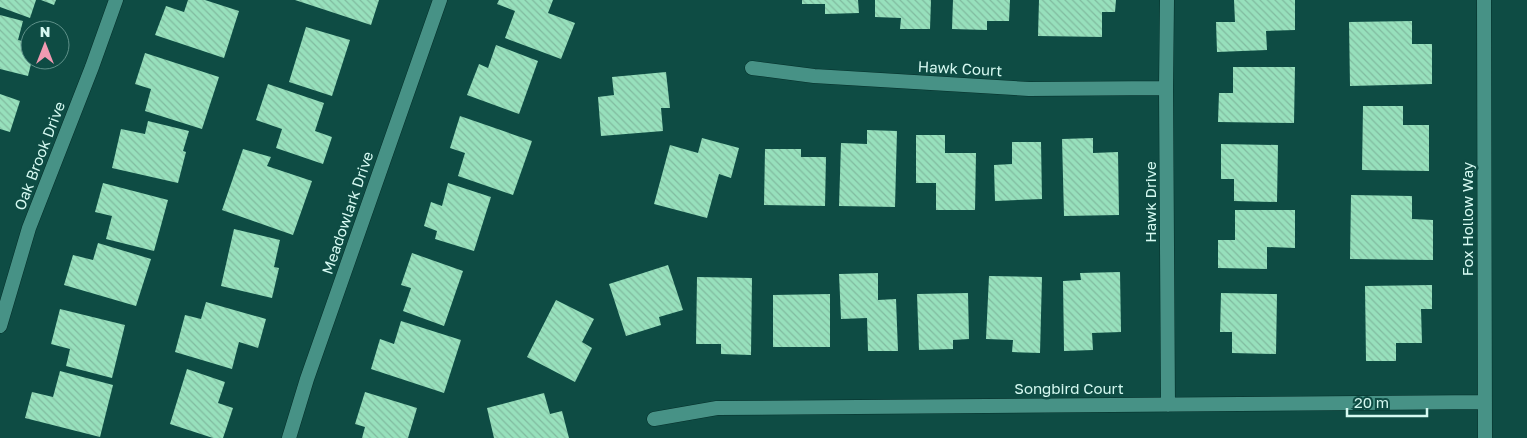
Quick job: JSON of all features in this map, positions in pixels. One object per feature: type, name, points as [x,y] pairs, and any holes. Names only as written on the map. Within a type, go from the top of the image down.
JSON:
[{"type":"street","name":"Oak Brook Drive","points":[[0,326],[29,228],[116,0]]},
{"type":"street","name":"Meadowlark Drive","points":[[289,438],[307,379],[440,0]]},
{"type":"street","name":"Hawk Drive","points":[[1167,0],[1168,405]]},
{"type":"street","name":"Fox Hollow Way","points":[[1484,0],[1485,438]]},
{"type":"street","name":"Hawk Court","points":[[752,68],[814,76],[1029,89],[1166,88]]},
{"type":"street","name":"Songbird Court","points":[[654,419],[718,408],[1485,402]]},
{"type":"building","points":[[0,0],[36,0],[30,18],[0,7]]},
{"type":"building","points":[[41,0],[56,0],[54,5]]},
{"type":"building","points":[[188,0],[205,0],[239,11],[224,58],[155,35],[166,6],[184,12]]},
{"type":"building","points":[[295,0],[379,0],[371,25]]},
{"type":"building","points":[[499,0],[553,0],[548,13],[575,23],[561,59],[505,38],[515,11],[497,4]]},
{"type":"building","points":[[802,0],[858,0],[859,13],[825,14],[825,4],[802,4]]},
{"type":"building","points":[[875,0],[931,0],[930,29],[900,29],[901,18],[875,17]]},
{"type":"building","points":[[953,0],[1010,0],[1009,21],[987,21],[987,30],[952,29]]},
{"type":"building","points":[[1039,0],[1116,0],[1115,12],[1102,12],[1102,37],[1038,36]]},
{"type":"building","points":[[1234,0],[1295,0],[1295,30],[1266,31],[1267,50],[1217,52],[1216,22],[1235,22]]},
{"type":"building","points":[[0,15],[20,20],[18,40],[20,40],[20,70],[30,70],[28,76],[0,69]]},
{"type":"building","points":[[1412,21],[1412,44],[1432,44],[1432,84],[1350,86],[1349,22]]},
{"type":"building","points":[[306,27],[350,40],[332,96],[289,82]]},
{"type":"building","points":[[496,45],[538,61],[519,114],[467,95],[479,64],[488,68]]},
{"type":"building","points":[[145,53],[219,77],[202,129],[145,111],[151,89],[135,84]]},
{"type":"building","points":[[1233,67],[1295,67],[1294,123],[1218,122],[1219,93],[1233,93]]},
{"type":"building","points":[[666,72],[670,108],[661,108],[663,131],[601,136],[598,97],[614,95],[612,77]]},
{"type":"building","points":[[268,84],[324,103],[315,131],[332,137],[323,164],[276,148],[282,129],[256,120]]},
{"type":"building","points":[[0,94],[20,101],[10,132],[0,129]]},
{"type":"building","points":[[1363,106],[1403,106],[1403,125],[1429,125],[1429,171],[1362,170]]},
{"type":"building","points":[[460,116],[532,141],[513,195],[458,176],[465,153],[450,148]]},
{"type":"building","points":[[148,121],[189,131],[183,151],[186,152],[178,183],[112,168],[121,129],[145,134]]},
{"type":"building","points":[[867,130],[897,131],[895,207],[839,206],[841,143],[867,144]]},
{"type":"building","points":[[916,135],[945,135],[945,153],[976,153],[975,210],[936,210],[936,183],[916,183]]},
{"type":"building","points":[[702,138],[739,148],[731,178],[719,174],[707,218],[654,204],[670,145],[698,153]]},
{"type":"building","points":[[1093,138],[1093,153],[1118,152],[1119,215],[1064,216],[1062,139]]},
{"type":"building","points":[[1012,142],[1041,142],[1042,199],[995,201],[994,165],[1012,164]]},
{"type":"building","points":[[1221,144],[1278,145],[1277,202],[1234,201],[1234,179],[1221,179]]},
{"type":"building","points":[[243,149],[271,157],[267,166],[312,181],[293,235],[222,210]]},
{"type":"building","points":[[765,149],[801,149],[801,157],[826,157],[825,206],[764,205]]},
{"type":"building","points":[[103,183],[168,200],[154,251],[106,239],[112,216],[95,212]]},
{"type":"building","points":[[448,183],[491,197],[474,251],[435,239],[437,231],[424,226],[431,202],[442,206]]},
{"type":"building","points":[[1351,195],[1412,196],[1412,219],[1433,220],[1433,260],[1350,259]]},
{"type":"building","points":[[1235,210],[1295,210],[1295,248],[1267,247],[1267,269],[1218,268],[1218,240],[1235,240]]},
{"type":"building","points":[[234,229],[280,240],[274,267],[279,268],[272,298],[221,286]]},
{"type":"building","points":[[98,243],[151,259],[136,306],[64,285],[73,255],[93,260]]},
{"type":"building","points":[[412,253],[463,271],[444,326],[403,311],[411,288],[401,285]]},
{"type":"building","points":[[668,265],[683,310],[659,317],[661,325],[626,336],[609,284]]},
{"type":"building","points":[[1120,272],[1121,332],[1092,333],[1093,350],[1064,351],[1063,281],[1081,280],[1080,273]]},
{"type":"building","points":[[878,273],[878,300],[896,299],[898,351],[868,351],[867,318],[841,319],[839,274]]},
{"type":"building","points":[[989,276],[1042,277],[1040,353],[1012,352],[1013,340],[986,339]]},
{"type":"building","points":[[697,277],[752,278],[751,355],[721,354],[721,344],[696,344]]},
{"type":"building","points":[[1432,285],[1432,309],[1421,309],[1422,343],[1396,343],[1396,361],[1366,361],[1365,286]]},
{"type":"building","points":[[968,293],[969,339],[953,340],[953,349],[919,350],[917,294]]},
{"type":"building","points":[[1221,293],[1277,294],[1276,354],[1232,353],[1232,332],[1220,332]]},
{"type":"building","points":[[830,294],[830,347],[773,347],[773,295]]},
{"type":"building","points":[[556,300],[594,319],[582,342],[592,348],[575,382],[527,357]]},
{"type":"building","points":[[206,302],[266,319],[258,348],[239,342],[232,369],[175,352],[185,315],[201,319]]},
{"type":"building","points":[[60,309],[125,325],[112,378],[66,366],[70,349],[51,344]]},
{"type":"building","points":[[401,321],[461,340],[444,393],[371,369],[380,339],[394,344]]},
{"type":"building","points":[[187,369],[225,382],[218,403],[233,408],[223,438],[213,438],[170,424]]},
{"type":"building","points":[[60,371],[113,385],[100,437],[25,418],[32,392],[53,397]]},
{"type":"building","points":[[365,392],[417,408],[408,438],[362,438],[365,427],[355,424]]},
{"type":"building","points":[[544,393],[550,414],[562,411],[569,438],[494,438],[487,408]]}]
